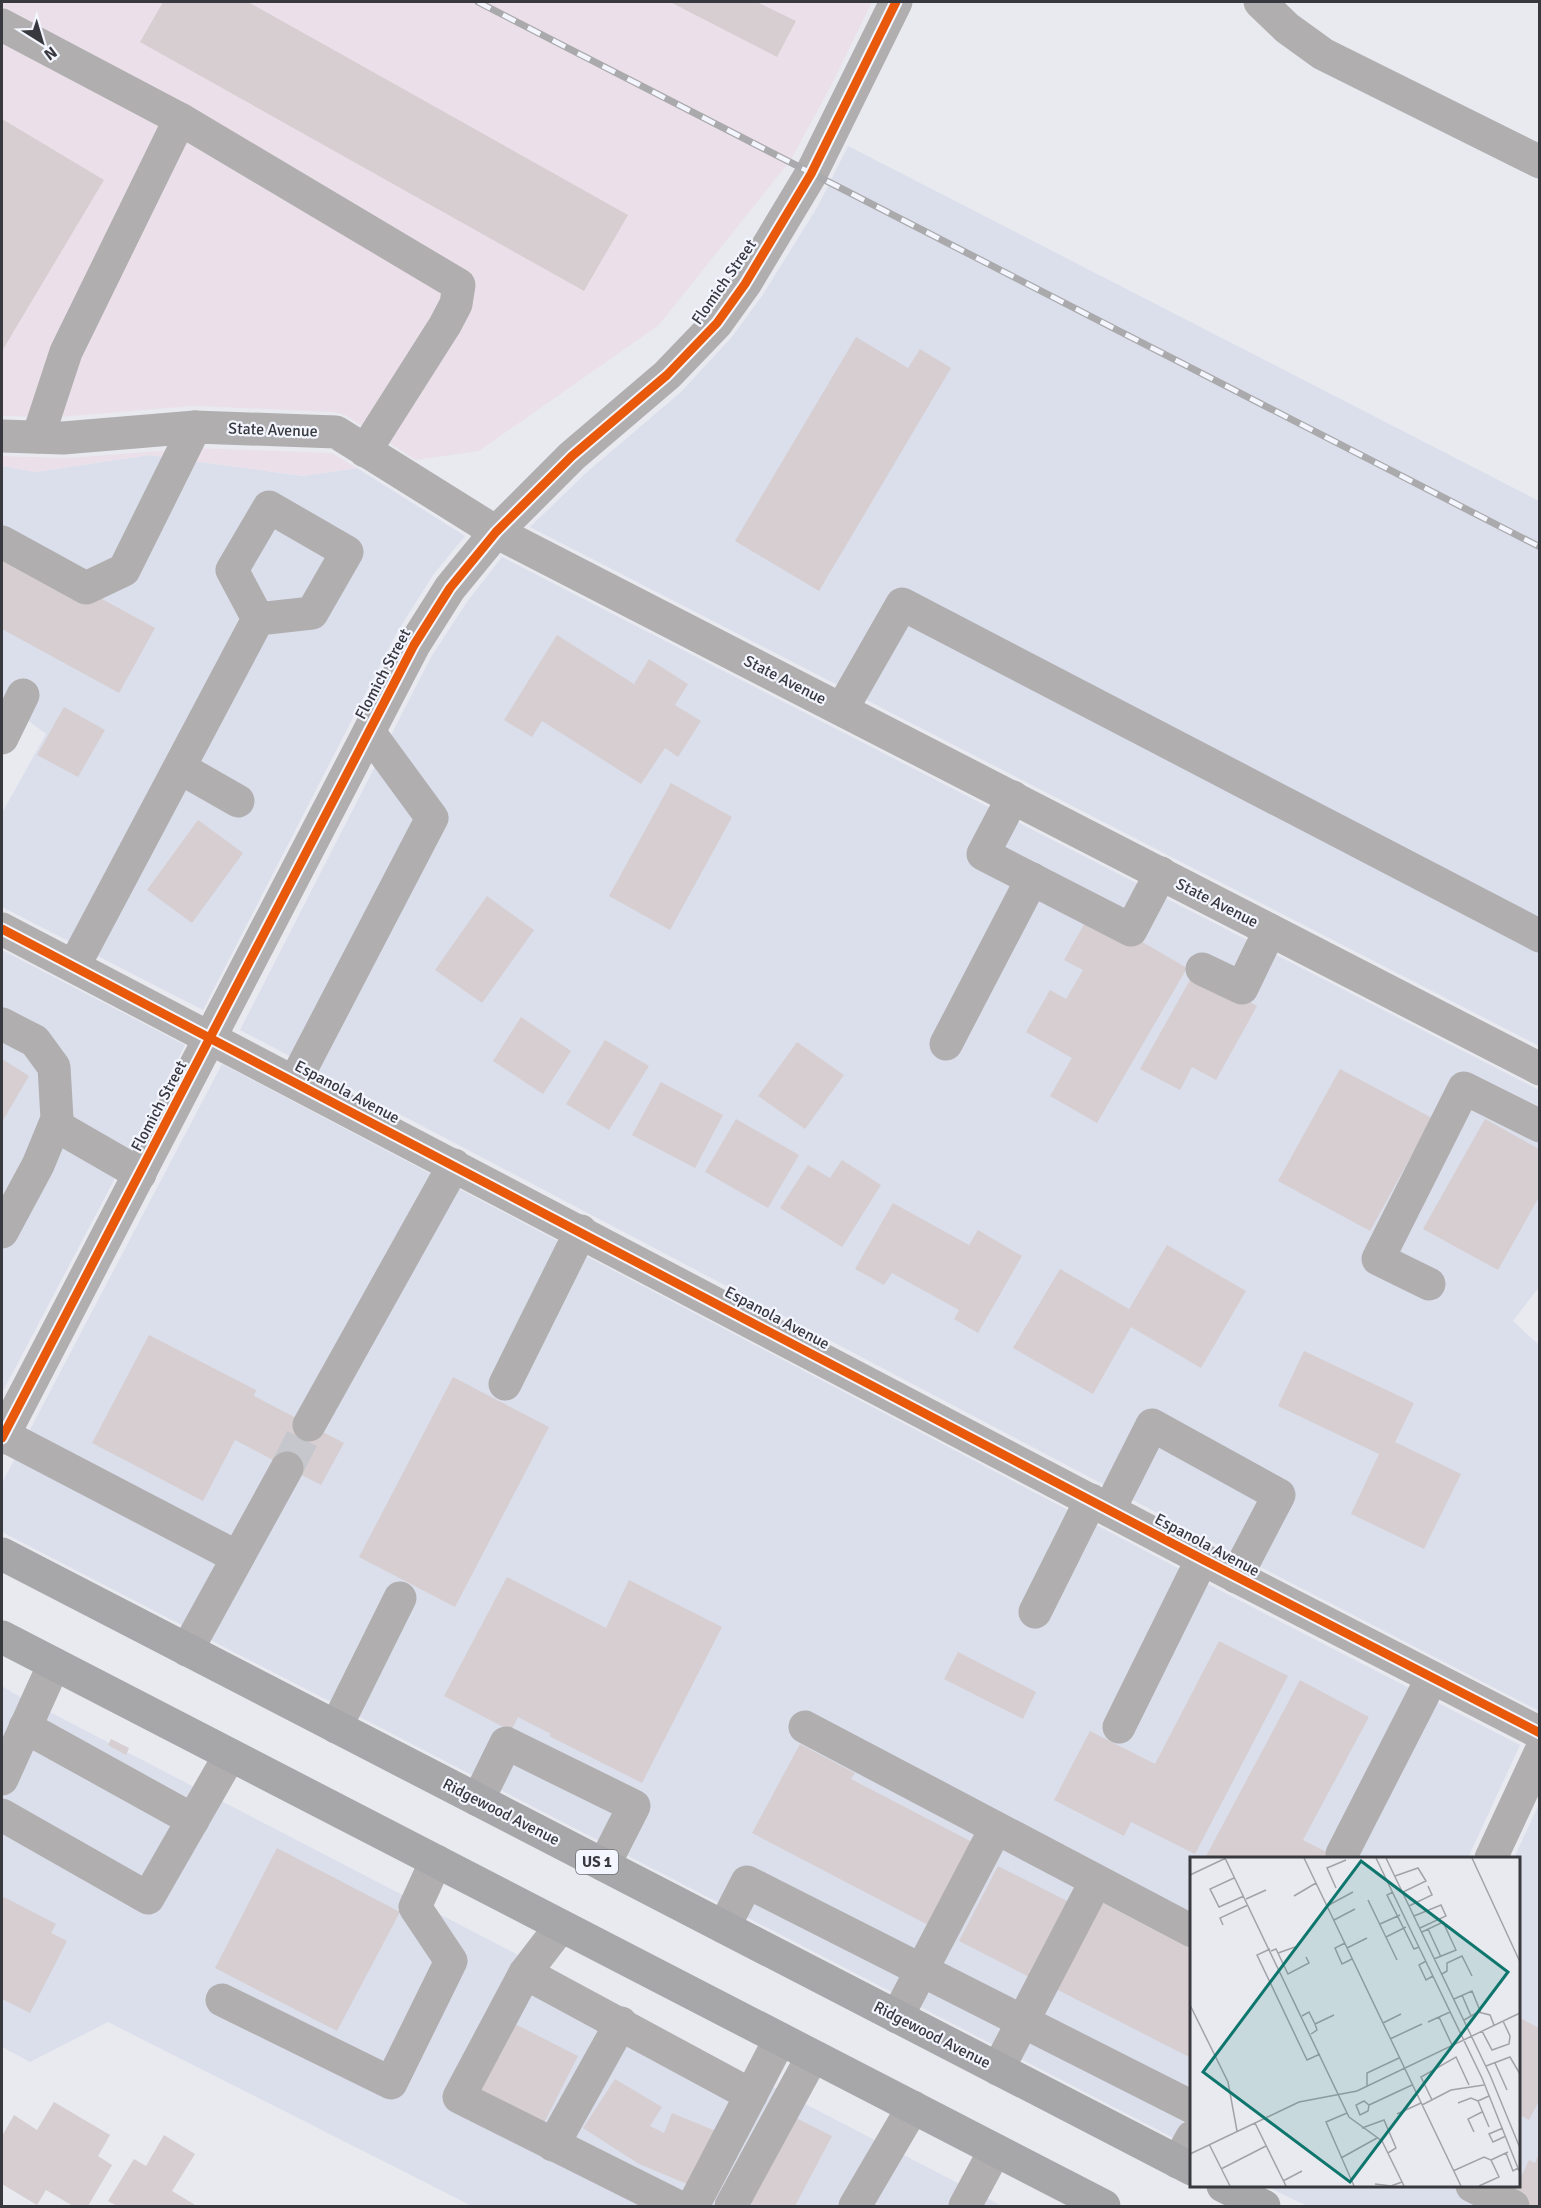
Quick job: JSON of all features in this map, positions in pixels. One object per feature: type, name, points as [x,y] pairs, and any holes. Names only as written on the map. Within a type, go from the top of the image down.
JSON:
[{"type":"main road","name":"Ridgewood Avenue","points":[[2,1554],[998,2069],[1187,2156]]},
{"type":"main road","points":[[2,1637],[1104,2206]]},
{"type":"main road","points":[[1225,2187],[1264,2206]]},
{"type":"street","name":"Flomich Street","points":[[2,1437],[426,626],[450,588],[496,532],[573,456],[667,375],[717,323],[745,284],[811,174],[896,2]]},
{"type":"street","points":[[1260,2],[1287,28],[1323,54],[1539,162]]},
{"type":"street","points":[[2,25],[180,119],[459,285],[456,304],[445,325],[365,451]]},
{"type":"street","points":[[38,437],[66,352],[180,119]]},
{"type":"street","name":"State Avenue","points":[[2,436],[63,438],[195,427],[336,432],[496,532],[1539,1069]]},
{"type":"street","points":[[2,542],[86,588],[124,570],[195,427]]},
{"type":"street","points":[[842,709],[902,604],[1539,936]]},
{"type":"street","points":[[74,966],[258,619]]},
{"type":"street","points":[[2,738],[23,695]]},
{"type":"street","points":[[295,1081],[432,818],[369,732]]},
{"type":"street","points":[[180,768],[238,801]]},
{"type":"street","points":[[1013,797],[983,854],[1131,930],[1161,873]]},
{"type":"street","points":[[946,1044],[1032,879]]},
{"type":"street","name":"Espanola Avenue","points":[[2,929],[212,1037],[1236,1577],[1539,1733]]},
{"type":"street","points":[[1202,969],[1242,988],[1270,930]]},
{"type":"street","points":[[2,1024],[35,1041],[54,1067],[57,1119],[38,1165],[2,1232]]},
{"type":"street","points":[[1430,1284],[1378,1259],[1464,1088],[1530,1122],[1539,1075]]},
{"type":"street","points":[[55,1125],[140,1174]]},
{"type":"street","points":[[309,1425],[454,1165]]},
{"type":"street","points":[[505,1384],[581,1231]]},
{"type":"street","points":[[1035,1612],[1152,1425],[1279,1495],[1236,1577]]},
{"type":"street","points":[[2,1437],[237,1557]]},
{"type":"street","points":[[187,1650],[287,1468]]},
{"type":"street","points":[[1119,1726],[1202,1559]]},
{"type":"street","points":[[336,1726],[400,1598]]},
{"type":"street","points":[[2,1779],[54,1664]]},
{"type":"street","points":[[1342,1854],[1432,1678]]},
{"type":"street","points":[[25,1727],[193,1820]]},
{"type":"street","points":[[805,1727],[1190,1930]]},
{"type":"street","points":[[478,1800],[507,1743],[634,1806],[604,1865]]},
{"type":"street","points":[[1491,1857],[1539,1754]]},
{"type":"street","points":[[2,1815],[148,1898],[230,1755]]},
{"type":"street","points":[[897,2017],[996,1828]]},
{"type":"street","points":[[222,2000],[391,2083],[451,1961],[415,1907],[436,1862]]},
{"type":"street","points":[[998,2069],[1096,1881]]},
{"type":"street","points":[[724,1927],[747,1882],[1190,2106]]},
{"type":"street","points":[[561,1926],[525,1973],[459,2097],[677,2206]]},
{"type":"street","points":[[525,1973],[751,2095]]},
{"type":"street","points":[[553,2145],[621,2023]]},
{"type":"street","points":[[693,2206],[780,2039]]},
{"type":"street","points":[[731,2206],[812,2057]]},
{"type":"street","points":[[855,2206],[913,2107]]},
{"type":"street","points":[[965,2206],[994,2150]]},
{"type":"street","points":[[1474,2187],[1514,2206]]},
{"type":"shaded area","points":[[2,2],[872,2],[830,88],[790,161],[659,325],[479,451],[416,460],[345,415],[334,412],[193,406],[60,417],[2,416]]},
{"type":"shaded area","points":[[848,146],[1539,501],[1539,1046],[530,527],[587,472],[681,392],[731,338],[762,296],[818,206]]},
{"type":"shaded area","points":[[198,448],[332,453],[357,468],[303,476],[149,455],[35,472],[2,466],[2,456],[67,458]]},
{"type":"shaded area","points":[[149,455],[303,476],[357,468],[465,536],[433,575],[396,634],[203,1010],[2,907],[2,813],[46,734],[2,701],[2,466],[36,472]]},
{"type":"shaded area","points":[[502,557],[1539,1090],[1539,1287],[1513,1321],[1539,1345],[1539,1711],[1243,1558],[240,1030],[431,657],[467,602]]},
{"type":"shaded area","points":[[2,950],[185,1045],[2,1393]]},
{"type":"shaded area","points":[[222,1064],[1229,1595],[1520,1745],[1468,1857],[1190,1857],[1190,2146],[2,1532],[2,1483]]},
{"type":"shaded area","points":[[2,1686],[1002,2206],[472,2206],[108,2022],[30,2062],[2,2047]]},
{"type":"shaded area","points":[[1539,1804],[1539,2206],[1307,2206],[1268,2187],[1520,2187],[1520,1857],[1514,1857]]},
{"type":"building","points":[[163,2],[248,2],[628,215],[584,291],[140,42]]},
{"type":"building","points":[[670,2],[757,2],[796,21],[777,57]]},
{"type":"building","points":[[2,119],[104,180],[2,351]]},
{"type":"building","points":[[856,337],[908,368],[920,349],[951,368],[819,591],[735,541]]},
{"type":"building","points":[[2,544],[155,628],[119,693],[2,629]]},
{"type":"building","points":[[557,635],[634,684],[649,659],[688,684],[675,705],[701,721],[678,757],[665,748],[641,784],[542,721],[532,737],[504,720]]},
{"type":"building","points":[[64,707],[105,730],[78,777],[37,755]]},
{"type":"building","points":[[671,783],[732,817],[670,930],[609,896]]},
{"type":"building","points":[[198,820],[243,853],[192,923],[147,890]]},
{"type":"building","points":[[487,896],[534,930],[482,1003],[435,970]]},
{"type":"building","points":[[1091,912],[1187,968],[1097,1123],[1050,1096],[1072,1058],[1026,1032],[1050,990],[1066,999],[1083,970],[1064,960]]},
{"type":"building","points":[[1195,971],[1257,1006],[1216,1080],[1192,1067],[1180,1090],[1140,1069]]},
{"type":"building","points":[[521,1017],[571,1051],[543,1094],[493,1061]]},
{"type":"building","points":[[605,1040],[649,1066],[609,1130],[566,1104]]},
{"type":"building","points":[[797,1042],[844,1075],[805,1129],[758,1096]]},
{"type":"building","points":[[2,1059],[29,1076],[2,1122]]},
{"type":"building","points":[[1340,1069],[1432,1118],[1370,1231],[1278,1181]]},
{"type":"building","points":[[661,1082],[723,1115],[695,1168],[632,1135]]},
{"type":"building","points":[[736,1119],[799,1155],[768,1208],[705,1172]]},
{"type":"building","points":[[1485,1119],[1539,1149],[1539,1197],[1498,1270],[1423,1229]]},
{"type":"building","points":[[842,1160],[881,1185],[842,1247],[780,1208],[808,1165],[830,1178]]},
{"type":"building","points":[[893,1203],[969,1245],[978,1230],[1022,1256],[978,1333],[954,1319],[959,1310],[892,1273],[884,1285],[855,1269]]},
{"type":"building","points":[[1167,1245],[1246,1291],[1201,1368],[1131,1327],[1093,1394],[1013,1348],[1060,1269],[1129,1309]]},
{"type":"building","points":[[149,1335],[256,1390],[254,1396],[344,1443],[321,1485],[235,1440],[203,1501],[92,1443]]},
{"type":"building","points":[[1304,1351],[1414,1403],[1395,1442],[1461,1474],[1424,1549],[1351,1514],[1379,1454],[1278,1406]]},
{"type":"building","points":[[453,1377],[549,1427],[455,1607],[359,1557]]},
{"type":"building","points":[[507,1577],[606,1628],[629,1580],[722,1627],[642,1783],[549,1736],[551,1734],[518,1717],[511,1731],[444,1696]]},
{"type":"building","points":[[1219,1641],[1288,1676],[1195,1854],[1131,1822],[1124,1836],[1054,1800],[1090,1731],[1155,1764]]},
{"type":"building","points":[[958,1652],[1036,1692],[1023,1719],[944,1679]]},
{"type":"building","points":[[1300,1680],[1369,1717],[1303,1840],[1336,1857],[1206,1857]]},
{"type":"building","points":[[111,1739],[129,1748],[126,1755],[108,1745]]},
{"type":"building","points":[[800,1744],[855,1773],[851,1779],[972,1842],[928,1925],[752,1833]]},
{"type":"building","points":[[277,1848],[400,1912],[337,2031],[215,1968]]},
{"type":"building","points":[[998,1866],[1075,1905],[1037,1981],[959,1941]]},
{"type":"building","points":[[2,1896],[56,1924],[51,1933],[67,1941],[30,2013],[2,1999]]},
{"type":"building","points":[[1099,1901],[1190,1948],[1190,2057],[1054,1988]]},
{"type":"building","points":[[1520,2018],[1539,2028],[1539,2101],[1529,2120],[1520,2115]]},
{"type":"building","points":[[507,2020],[578,2056],[542,2127],[471,2091]]},
{"type":"building","points":[[615,2079],[662,2107],[650,2126],[664,2133],[672,2113],[723,2134],[699,2189],[639,2164],[583,2128]]},
{"type":"building","points":[[54,2102],[110,2135],[98,2156],[112,2165],[88,2206],[73,2206],[46,2190],[37,2205],[2,2184],[2,2136],[14,2115],[37,2130]]},
{"type":"building","points":[[786,2113],[832,2136],[795,2206],[737,2206]]},
{"type":"building","points":[[164,2135],[195,2154],[172,2191],[197,2206],[117,2206],[108,2201],[134,2159],[146,2166]]},
{"type":"building","points":[[1539,2153],[1539,2206],[1530,2206],[1511,2197],[1516,2187],[1520,2187],[1520,2178],[1529,2160],[1535,2163]]},
{"type":"tunnel","points":[[287,1468],[309,1425]]},
{"type":"railway","points":[[478,2],[1540,547]]},
{"type":"cycle path","points":[[2,1438],[414,645],[450,588],[496,532],[572,456],[667,375],[717,323],[745,284],[811,174],[896,2]]},
{"type":"cycle path","points":[[2,929],[1202,1559],[1540,1733]]}]
